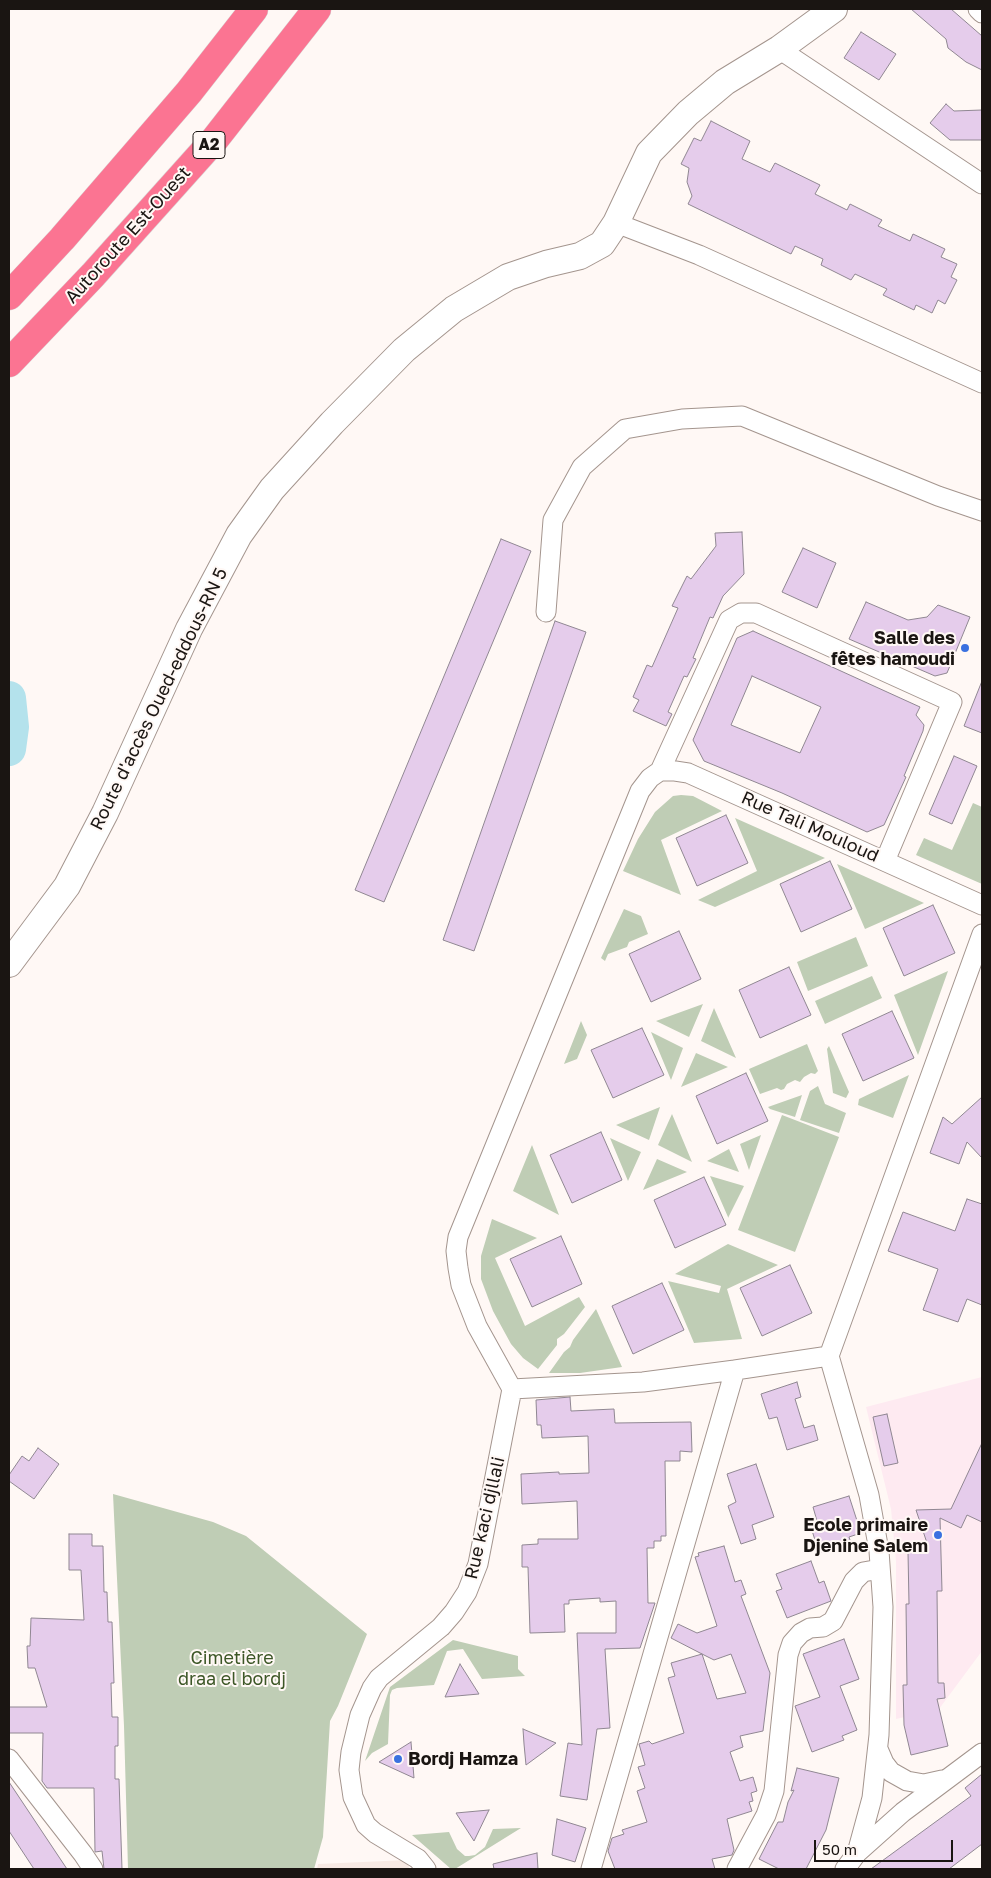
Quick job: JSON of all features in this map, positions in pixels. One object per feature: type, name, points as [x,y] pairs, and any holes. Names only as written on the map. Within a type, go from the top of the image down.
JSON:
[{"type":"highway","points":[[9,296],[62,240],[189,92],[254,9]]},
{"type":"highway","name":"Autoroute Est-Ouest","points":[[9,364],[93,275],[214,139],[317,9]]},
{"type":"main road","name":"Route d'accès Oued-eddous-RN 5","points":[[9,964],[67,886],[105,813],[189,629],[239,535],[272,489],[332,423],[404,350],[454,309],[508,277],[546,264],[580,256],[602,244],[616,224],[649,153],[688,113],[725,82],[779,49],[834,9]]},
{"type":"street","points":[[978,9],[982,13]]},
{"type":"street","points":[[779,49],[981,181]]},
{"type":"street","points":[[616,224],[700,255],[982,383]]},
{"type":"street","points":[[546,612],[553,520],[582,467],[625,428],[682,419],[742,416],[938,496],[982,511]]},
{"type":"street","points":[[829,1356],[643,1382],[512,1390],[477,1326],[461,1284],[456,1251],[458,1237],[640,790],[650,778],[660,771],[729,620],[741,613],[756,613],[952,702],[885,861]]},
{"type":"street","name":"Rue Tali Mouloud","points":[[660,771],[688,773],[982,905]]},
{"type":"street","points":[[857,1853],[872,1798],[878,1749],[884,1607],[869,1495],[829,1356],[982,934]]},
{"type":"street","points":[[591,1869],[735,1370]]},
{"type":"street","name":"Rue kaci djllali","points":[[426,1869],[418,1859],[375,1833],[366,1825],[353,1797],[349,1770],[351,1752],[360,1715],[372,1688],[380,1678],[441,1627],[467,1592],[478,1564],[512,1390]]},
{"type":"street","points":[[737,1869],[766,1815],[774,1791],[788,1655],[792,1643],[801,1632],[810,1628],[823,1627],[833,1622],[854,1581],[863,1572],[880,1569]]},
{"type":"street","points":[[878,1749],[884,1764],[891,1772],[907,1781],[924,1784],[946,1779]]},
{"type":"street","points":[[845,1869],[857,1853],[903,1812],[982,1752]]},
{"type":"street","points":[[9,1759],[93,1869]]},
{"type":"shaded area","name":"Ecole primaire Djenine Salem","points":[[982,1377],[982,1651],[939,1709],[896,1719],[896,1561],[891,1509],[866,1407]]},
{"type":"shaded area","points":[[408,1860],[409,1869],[317,1869],[318,1864]]},
{"type":"green space","points":[[673,796],[693,796],[722,811],[661,840],[681,895],[623,871],[638,839],[655,812]]},
{"type":"green space","points":[[973,803],[982,807],[982,884],[916,855],[924,838],[952,850]]},
{"type":"green space","points":[[735,818],[825,858],[715,907],[698,900],[757,871]]},
{"type":"green space","points":[[837,864],[924,903],[865,929]]},
{"type":"green space","points":[[624,909],[641,916],[648,934],[629,942],[627,947],[608,954],[605,961],[601,958]]},
{"type":"green space","points":[[856,937],[868,966],[808,991],[797,962]]},
{"type":"green space","points":[[948,971],[918,1055],[894,995]]},
{"type":"green space","points":[[872,976],[882,998],[825,1024],[815,1001]]},
{"type":"green space","points":[[703,1004],[689,1037],[656,1021]]},
{"type":"green space","points":[[714,1008],[736,1058],[701,1041]]},
{"type":"green space","points":[[581,1021],[587,1035],[577,1059],[564,1064]]},
{"type":"green space","points":[[651,1032],[683,1048],[671,1080]]},
{"type":"green space","points":[[807,1044],[818,1071],[815,1074],[811,1073],[804,1077],[800,1082],[795,1080],[787,1084],[784,1089],[777,1088],[760,1094],[749,1069]]},
{"type":"green space","points":[[829,1046],[849,1092],[846,1098],[833,1093],[827,1049]]},
{"type":"green space","points":[[696,1053],[728,1067],[681,1087]]},
{"type":"green space","points":[[909,1075],[893,1118],[858,1105],[859,1099]]},
{"type":"green space","points":[[818,1086],[825,1104],[846,1113],[839,1133],[800,1120],[810,1091]]},
{"type":"green space","points":[[802,1095],[795,1117],[768,1107]]},
{"type":"green space","points":[[660,1107],[649,1140],[616,1125]]},
{"type":"green space","points":[[672,1114],[692,1162],[658,1145]]},
{"type":"green space","points":[[782,1115],[839,1137],[795,1252],[738,1230]]},
{"type":"green space","points":[[761,1135],[749,1170],[740,1144]]},
{"type":"green space","points":[[610,1138],[641,1152],[628,1181]]},
{"type":"green space","points":[[532,1145],[559,1215],[513,1191]]},
{"type":"green space","points":[[729,1149],[739,1172],[707,1161]]},
{"type":"green space","points":[[657,1159],[687,1172],[643,1190]]},
{"type":"green space","points":[[710,1176],[744,1186],[728,1218],[728,1217]]},
{"type":"green space","points":[[492,1219],[537,1238],[495,1258],[525,1326],[579,1297],[585,1307],[564,1334],[557,1339],[557,1345],[538,1369],[523,1358],[511,1344],[493,1311],[481,1279],[481,1256]]},
{"type":"green space","points":[[728,1244],[778,1265],[727,1289],[742,1339],[694,1343],[668,1281],[719,1293],[721,1286],[675,1274]]},
{"type":"green space","points":[[596,1309],[622,1367],[580,1373],[549,1373],[564,1352],[570,1347]]},
{"type":"green space","name":"Cimetière draa el bordj","points":[[113,1494],[213,1522],[246,1536],[367,1634],[330,1721],[323,1837],[314,1869],[128,1869],[124,1726]]},
{"type":"green space","points":[[453,1640],[518,1656],[518,1669],[525,1676],[482,1679],[463,1649],[447,1651],[434,1685],[392,1690],[390,1695],[388,1744],[372,1753],[365,1761],[390,1687]]},
{"type":"green space","points":[[521,1828],[455,1869],[451,1869],[412,1835],[449,1832],[457,1849],[465,1856],[469,1856],[475,1855],[485,1847],[493,1829]]},
{"type":"building","points":[[911,9],[951,9],[982,36],[982,70],[966,62],[948,48],[946,39]]},
{"type":"building","points":[[861,32],[896,54],[879,80],[844,58]]},
{"type":"building","points":[[946,104],[954,111],[982,110],[982,140],[950,140],[930,123]]},
{"type":"building","points":[[711,121],[750,141],[742,159],[770,172],[775,163],[820,185],[815,194],[847,210],[850,204],[882,220],[878,226],[910,241],[913,234],[945,249],[941,257],[957,264],[951,277],[957,280],[945,304],[938,300],[932,313],[916,305],[914,310],[883,295],[887,289],[855,274],[851,280],[821,265],[823,259],[795,246],[791,254],[688,204],[692,196],[687,182],[689,168],[681,164],[694,138],[701,141]]},
{"type":"building","points":[[742,532],[744,574],[723,596],[713,618],[710,617],[693,658],[696,659],[687,677],[684,676],[668,712],[672,714],[666,726],[633,711],[639,700],[633,697],[647,665],[652,667],[678,608],[672,606],[687,576],[691,579],[716,546],[715,533]]},
{"type":"building","points":[[501,539],[531,551],[384,902],[355,890]]},
{"type":"building","points":[[803,548],[836,563],[817,608],[782,592]]},
{"type":"building","points":[[866,602],[908,620],[927,617],[938,605],[970,617],[947,673],[935,676],[849,639]]},
{"type":"building","points":[[555,621],[586,632],[474,951],[443,940]]},
{"type":"building","points":[[753,631],[920,707],[916,715],[924,725],[923,731],[904,776],[906,777],[884,825],[867,832],[782,793],[704,761],[693,740],[737,638]],"holes":[[[752,676],[821,707],[800,753],[731,725]]]},
{"type":"building","points":[[982,681],[982,733],[964,726]]},
{"type":"building","points":[[954,756],[977,766],[952,824],[929,814]]},
{"type":"building","points":[[726,815],[748,863],[697,886],[676,838]]},
{"type":"building","points":[[830,861],[852,909],[801,932],[780,884]]},
{"type":"building","points":[[933,905],[955,953],[904,976],[883,928]]},
{"type":"building","points":[[679,931],[701,979],[651,1002],[629,954]]},
{"type":"building","points":[[789,967],[811,1015],[760,1038],[739,990]]},
{"type":"building","points":[[892,1011],[914,1058],[863,1081],[842,1034]]},
{"type":"building","points":[[642,1028],[664,1075],[613,1098],[591,1050]]},
{"type":"building","points":[[746,1073],[768,1121],[717,1144],[696,1096]]},
{"type":"building","points":[[982,1097],[982,1158],[967,1142],[959,1164],[930,1153],[943,1117],[952,1124]]},
{"type":"building","points":[[601,1132],[622,1180],[572,1203],[550,1155]]},
{"type":"building","points":[[704,1177],[726,1225],[675,1248],[654,1200]]},
{"type":"building","points":[[967,1199],[982,1204],[982,1305],[967,1299],[958,1322],[923,1310],[938,1269],[888,1251],[903,1212],[955,1231]]},
{"type":"building","points":[[561,1236],[582,1284],[532,1307],[510,1259]]},
{"type":"building","points":[[790,1265],[812,1313],[762,1336],[740,1288]]},
{"type":"building","points":[[662,1283],[684,1330],[633,1354],[612,1306]]},
{"type":"building","points":[[797,1382],[801,1397],[795,1399],[804,1428],[814,1425],[818,1440],[787,1450],[777,1417],[769,1419],[761,1394]]},
{"type":"building","points":[[570,1397],[571,1411],[614,1409],[615,1423],[691,1422],[692,1452],[680,1451],[680,1461],[665,1461],[666,1536],[661,1536],[661,1541],[654,1541],[654,1548],[647,1548],[648,1603],[655,1603],[640,1648],[605,1649],[610,1728],[597,1729],[587,1800],[560,1796],[568,1743],[582,1745],[577,1633],[616,1633],[616,1601],[600,1602],[600,1598],[569,1600],[569,1604],[564,1604],[565,1632],[530,1633],[528,1567],[522,1567],[522,1545],[538,1544],[538,1539],[578,1539],[577,1501],[522,1504],[521,1474],[589,1473],[588,1436],[542,1438],[541,1425],[537,1425],[536,1400]]},
{"type":"building","points":[[887,1414],[898,1463],[884,1466],[873,1417]]},
{"type":"building","points":[[982,1443],[982,1522],[967,1515],[961,1528],[940,1518],[942,1591],[937,1591],[938,1683],[944,1683],[945,1698],[937,1699],[948,1746],[911,1755],[904,1725],[903,1685],[907,1685],[906,1604],[909,1604],[908,1552],[928,1546],[916,1510],[951,1509]]},
{"type":"building","points":[[38,1448],[59,1464],[34,1499],[9,1481],[9,1475],[22,1456],[29,1461]]},
{"type":"building","points":[[756,1464],[774,1517],[752,1525],[756,1539],[741,1544],[728,1506],[736,1502],[727,1474]]},
{"type":"building","points":[[849,1496],[861,1533],[849,1537],[851,1543],[819,1553],[810,1524],[817,1521],[813,1507]]},
{"type":"building","points":[[69,1534],[92,1534],[92,1546],[103,1546],[104,1592],[107,1592],[108,1622],[112,1622],[114,1683],[111,1683],[112,1717],[118,1717],[118,1746],[115,1746],[115,1779],[119,1779],[122,1869],[104,1869],[102,1851],[95,1852],[94,1788],[47,1788],[42,1781],[43,1733],[9,1733],[9,1707],[47,1707],[35,1668],[28,1668],[27,1646],[30,1646],[31,1618],[84,1620],[81,1570],[69,1570]]},
{"type":"building","points":[[724,1546],[735,1582],[741,1580],[746,1594],[741,1596],[770,1673],[763,1731],[740,1736],[743,1747],[730,1752],[740,1781],[753,1777],[757,1791],[751,1793],[753,1801],[749,1802],[752,1811],[727,1819],[734,1850],[732,1855],[712,1859],[715,1869],[615,1869],[608,1851],[612,1838],[624,1834],[622,1830],[647,1822],[637,1791],[645,1788],[638,1767],[645,1765],[639,1744],[649,1741],[652,1744],[684,1733],[668,1678],[675,1676],[671,1663],[702,1654],[671,1638],[678,1624],[697,1633],[717,1626],[695,1557],[699,1556],[698,1553]],"holes":[[[702,1654],[714,1660],[731,1654],[746,1693],[717,1699]]]},
{"type":"building","points":[[811,1561],[819,1583],[824,1581],[831,1601],[787,1618],[776,1591],[782,1589],[776,1574]]},
{"type":"building","points":[[844,1639],[859,1679],[840,1686],[857,1730],[842,1736],[844,1740],[812,1752],[795,1706],[820,1697],[803,1654]]},
{"type":"building","points":[[460,1664],[479,1694],[445,1697]]},
{"type":"building","points":[[523,1729],[556,1743],[526,1765],[524,1744]]},
{"type":"building","name":"Bordj Hamza","points":[[411,1742],[414,1778],[379,1762]]},
{"type":"building","points":[[797,1768],[839,1778],[826,1830],[806,1869],[779,1869],[759,1859],[778,1822],[783,1822],[788,1802],[794,1790],[791,1791]]},
{"type":"building","points":[[982,1774],[982,1844],[949,1869],[871,1869],[971,1796],[965,1788]]},
{"type":"building","points":[[9,1782],[67,1869],[34,1869],[9,1831]]},
{"type":"building","points":[[489,1810],[474,1841],[456,1813]]},
{"type":"building","points":[[557,1819],[586,1828],[575,1862],[552,1855]]},
{"type":"building","points":[[537,1853],[538,1869],[494,1869],[493,1864]]},
{"type":"waterway","points":[[9,698],[12,727],[9,749]]},
{"type":"place","name":"Salle des fêtes hamoudi","points":[[965,648]]},
{"type":"place","name":"Ecole primaire Djenine Salem","points":[[938,1535]]},
{"type":"place","name":"Bordj Hamza","points":[[398,1759]]}]
